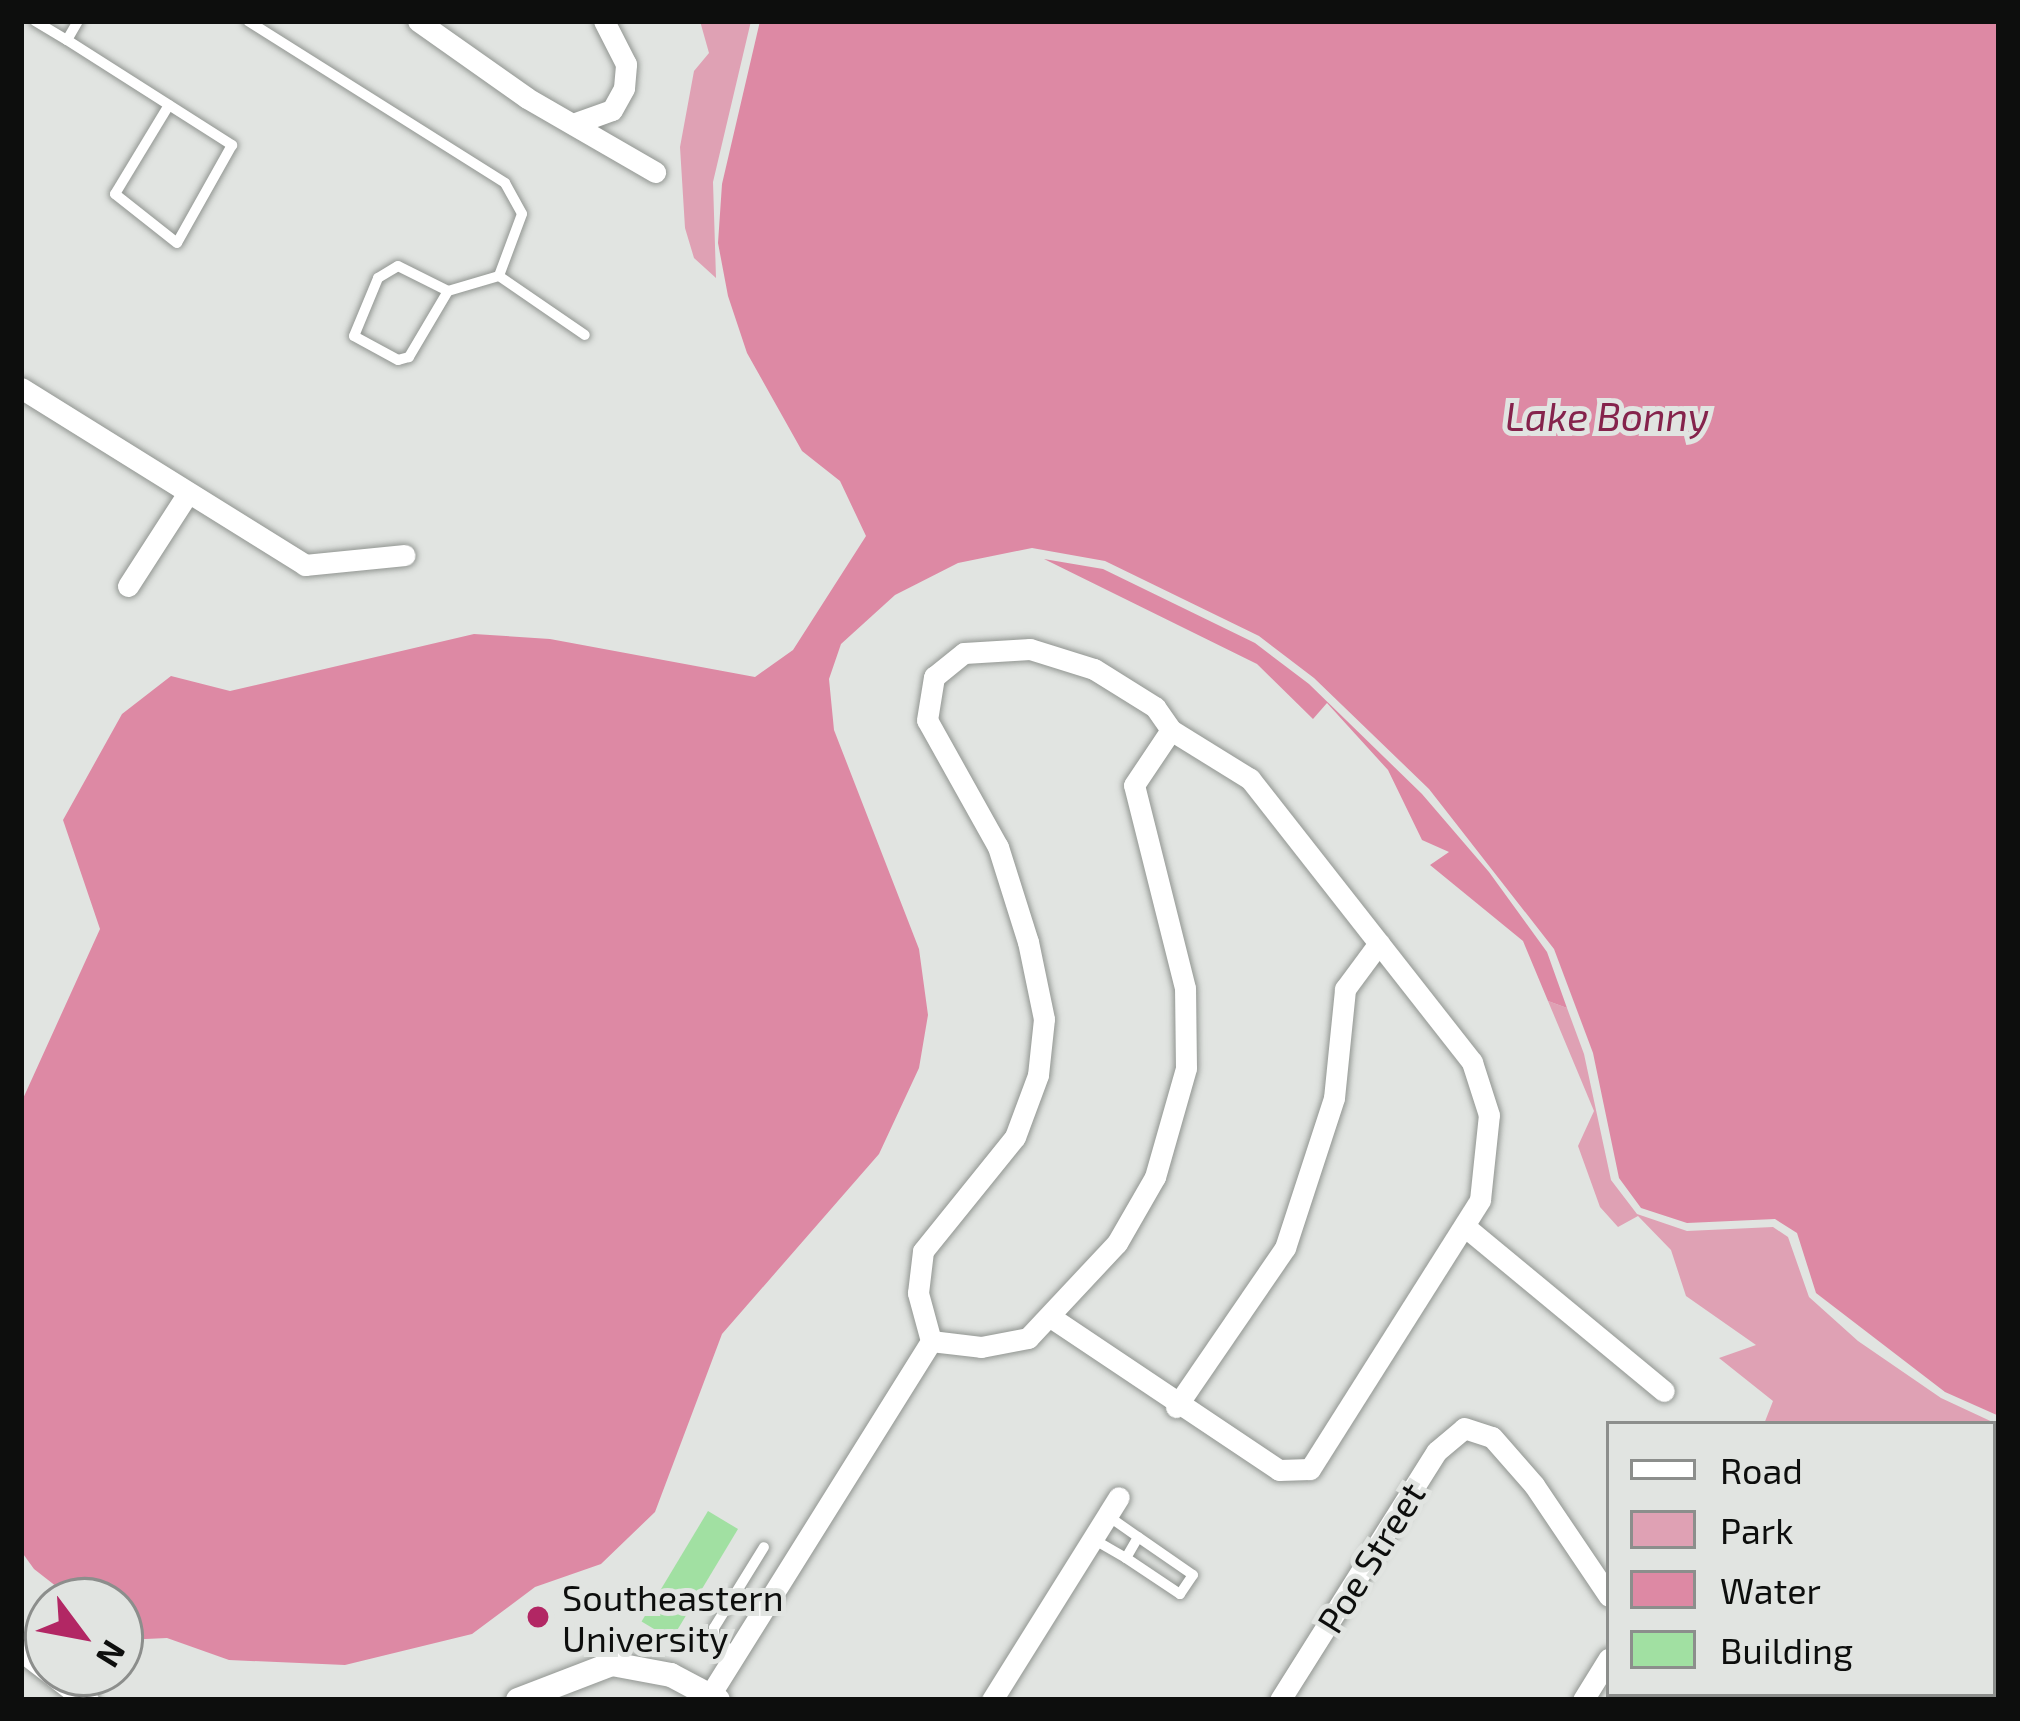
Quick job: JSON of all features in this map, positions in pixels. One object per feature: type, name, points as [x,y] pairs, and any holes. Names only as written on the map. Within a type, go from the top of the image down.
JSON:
[{"type":"street","points":[[418,21],[655,172]]},
{"type":"street","points":[[574,124],[612,110],[624,88],[626,64],[604,21]]},
{"type":"street","points":[[21,388],[305,565],[405,555]]},
{"type":"street","points":[[128,586],[188,493]]},
{"type":"street","points":[[518,1700],[612,1664],[671,1675],[714,1698],[736,1653],[931,1341],[918,1293],[922,1251],[1015,1137],[1038,1075],[1044,1019],[1009,874],[927,720],[926,698],[948,662],[989,649],[1030,649],[1094,669],[1155,706],[1171,730],[1250,779],[1472,1062],[1490,1145],[1468,1228],[1310,1468],[1279,1470],[1175,1407],[1052,1318]]},
{"type":"street","points":[[931,1341],[1007,1344],[1052,1318],[1136,1215],[1174,1131],[1182,1089],[1185,988],[1134,784],[1171,730]]},
{"type":"street","points":[[1175,1407],[1285,1248],[1326,1131],[1345,988],[1379,943]]},
{"type":"street","points":[[1468,1228],[1664,1391]]},
{"type":"street","name":"Poe Street","points":[[1280,1700],[1454,1431],[1470,1427],[1492,1437],[1534,1486],[1606,1592]]},
{"type":"street","points":[[992,1700],[1114,1507]]},
{"type":"street","points":[[21,1649],[87,1700]]},
{"type":"street","points":[[1583,1700],[1606,1663]]},
{"type":"lane","points":[[35,21],[67,40],[232,145],[176,243],[115,194],[169,105]]},
{"type":"lane","points":[[67,40],[79,21]]},
{"type":"lane","points":[[248,21],[505,184],[522,214],[499,276]]},
{"type":"lane","points":[[448,291],[409,357],[398,360],[354,336],[378,278],[398,266],[448,291],[499,276]]},
{"type":"lane","points":[[499,276],[585,335]]},
{"type":"lane","points":[[1093,1539],[1180,1594],[1192,1575],[1138,1537],[1114,1507]]},
{"type":"lane","points":[[1126,1558],[1138,1537]]},
{"type":"lane","points":[[736,1653],[714,1639],[714,1628],[764,1547]]},
{"type":"green space","points":[[700,21],[751,21],[713,182],[716,278],[694,258],[685,228],[680,147],[694,71],[709,53]]},
{"type":"green space","points":[[1548,1001],[1567,1008],[1584,1054],[1611,1180],[1637,1214],[1687,1231],[1773,1227],[1788,1237],[1809,1297],[1858,1341],[1941,1398],[1990,1421],[1765,1421],[1773,1401],[1719,1358],[1756,1345],[1686,1296],[1671,1250],[1638,1216],[1618,1227],[1600,1207],[1578,1146],[1594,1111]]},
{"type":"green space","points":[[1996,1424],[1999,1425],[1999,1644],[1996,1534]]},
{"type":"green space","points":[[1698,1697],[1828,1697],[1703,1700]]},
{"type":"water","name":"Lake Bonny","points":[[760,21],[1999,21],[1999,1416],[1945,1392],[1816,1293],[1797,1233],[1775,1219],[1687,1223],[1641,1208],[1619,1178],[1593,1053],[1554,949],[1429,789],[1314,678],[1259,636],[1105,561],[1032,548],[958,563],[895,595],[841,644],[829,679],[834,730],[919,949],[928,1015],[919,1068],[879,1154],[722,1334],[655,1512],[601,1564],[535,1587],[472,1634],[345,1665],[229,1660],[167,1638],[144,1639],[144,1577],[44,1577],[34,1569],[21,1551],[21,1103],[100,929],[63,820],[122,714],[171,676],[230,691],[474,634],[550,639],[755,677],[793,650],[866,536],[840,481],[802,451],[747,353],[728,296],[718,243],[722,184]]},
{"type":"water","points":[[1044,559],[1103,569],[1255,643],[1309,684],[1422,794],[1489,872],[1547,952],[1567,1008],[1548,1001],[1523,941],[1430,865],[1449,852],[1422,840],[1388,770],[1327,703],[1313,719],[1257,664]]},
{"type":"building","points":[[708,1511],[738,1529],[672,1640],[642,1622]]},
{"type":"place","name":"Southeastern University","points":[[538,1617]]}]
